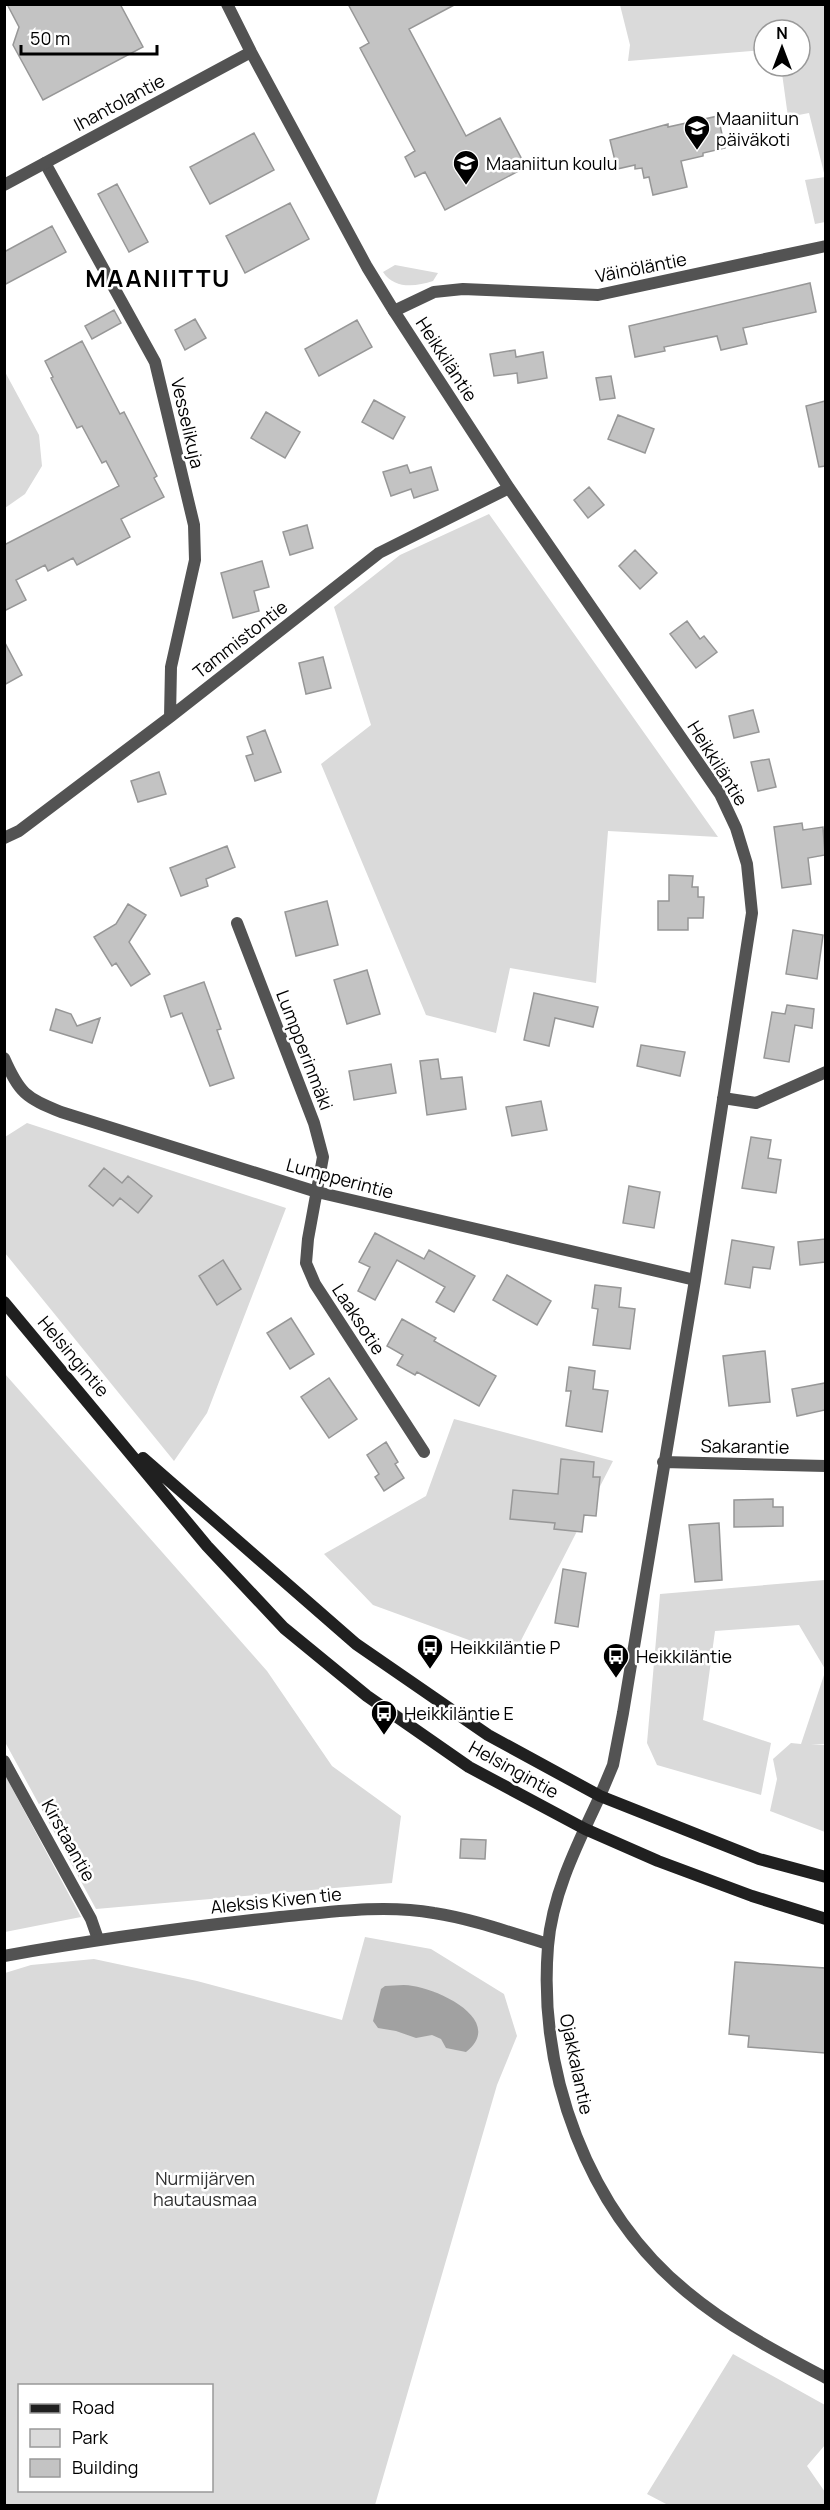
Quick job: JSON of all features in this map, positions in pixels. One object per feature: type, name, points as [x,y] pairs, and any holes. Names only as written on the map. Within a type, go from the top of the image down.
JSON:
[{"type":"main road","name":"Helsingintie","points":[[4,1302],[207,1546],[284,1628],[367,1696],[469,1767],[585,1829],[658,1861],[752,1896],[825,1919]]},
{"type":"main road","name":"Helsingintie","points":[[116,1434],[356,1644],[488,1735],[600,1796],[759,1859],[825,1877]]},
{"type":"street","name":"Heikkiläntie","points":[[227,4],[250,52],[367,267],[510,488],[720,794],[736,828],[747,864],[752,913],[695,1280],[623,1713],[613,1765],[600,1796]]},
{"type":"street","name":"Ihantolantie","points":[[4,185],[250,52]]},
{"type":"street","name":"Vesselikuja","points":[[45,163],[155,362],[194,525],[195,560],[171,667],[170,717]]},
{"type":"street","name":"Väinöläntie","points":[[394,311],[434,292],[463,289],[598,295],[825,246]]},
{"type":"street","name":"Tammistontie","points":[[4,838],[19,831],[170,717],[380,552],[510,488]]},
{"type":"street","name":"Lumpperinmäki","points":[[237,923],[317,1134],[323,1156],[317,1192]]},
{"type":"street","name":"Lumpperintie","points":[[4,1058],[17,1085],[35,1101],[72,1116],[317,1192],[695,1280]]},
{"type":"street","points":[[723,1098],[756,1102],[825,1072]]},
{"type":"street","name":"Laaksotie","points":[[317,1192],[306,1263],[315,1284],[424,1452]]},
{"type":"street","name":"Sakarantie","points":[[663,1462],[825,1466]]},
{"type":"street","name":"Kirstaantie","points":[[4,1761],[92,1919],[98,1939]]},
{"type":"street","name":"Ojakkalantie","points":[[600,1796],[560,1891],[548,1944],[547,2008],[568,2115],[586,2162],[613,2207],[645,2249],[685,2290],[725,2322],[825,2378]]},
{"type":"street","name":"Aleksis Kiven tie","points":[[4,1956],[98,1939],[185,1927],[344,1911],[434,1912],[548,1944]]},
{"type":"green space","points":[[620,5],[825,5],[825,177],[809,113],[788,117],[783,78],[812,78],[812,18],[752,18],[752,51],[628,61],[630,45]]},
{"type":"green space","points":[[825,177],[825,222],[815,224],[805,180]]},
{"type":"green space","points":[[395,265],[438,273],[433,281],[419,285],[399,284],[383,272]]},
{"type":"green space","points":[[4,370],[39,435],[42,466],[25,494],[5,508]]},
{"type":"green space","points":[[489,514],[718,837],[608,831],[596,983],[510,968],[496,1033],[426,1015],[321,764],[371,725],[334,607],[400,555]]},
{"type":"green space","points":[[27,1123],[286,1208],[207,1413],[174,1461],[5,1253],[5,1137]]},
{"type":"green space","points":[[5,1374],[267,1671],[332,1766],[401,1816],[392,1883],[96,1909],[5,1742]]},
{"type":"green space","points":[[454,1419],[613,1461],[513,1656],[373,1605],[324,1554],[426,1496]]},
{"type":"green space","points":[[825,1580],[825,1669],[799,1625],[715,1631],[703,1720],[771,1743],[761,1795],[657,1765],[647,1743],[660,1594]]},
{"type":"green space","points":[[825,1672],[825,1744],[811,1744],[825,1745],[825,1832],[770,1811],[777,1779],[773,1759],[791,1743],[801,1744]]},
{"type":"green space","points":[[5,1775],[81,1917],[5,1932]]},
{"type":"green space","name":"Nurmijärven hautausmaa","points":[[365,1937],[431,1949],[504,1994],[517,2036],[497,2085],[375,2505],[5,2506],[5,1973],[31,1965],[94,1959],[197,1981],[342,2020]]},
{"type":"green space","points":[[733,2354],[825,2405],[825,2445],[807,2466],[825,2492],[825,2505],[668,2505],[647,2494]]},
{"type":"shaded area","points":[[385,1986],[413,1986],[452,2000],[474,2019],[478,2029],[476,2040],[466,2052],[446,2048],[441,2039],[432,2035],[416,2038],[378,2028],[373,2021],[381,1989]]},
{"type":"building","points":[[7,4],[120,4],[143,47],[43,100],[13,45],[19,27]]},
{"type":"building","points":[[348,4],[456,4],[409,29],[466,136],[500,118],[526,167],[445,210],[425,172],[415,177],[405,157],[415,151],[360,48],[369,43]]},
{"type":"building","points":[[718,116],[725,148],[681,161],[687,187],[653,195],[649,177],[644,178],[642,168],[635,169],[635,165],[617,169],[610,140],[668,124],[668,127]]},
{"type":"building","points":[[254,133],[274,170],[210,204],[190,167]]},
{"type":"building","points":[[117,184],[148,242],[129,252],[98,194]]},
{"type":"building","points":[[290,203],[309,239],[245,273],[226,236]]},
{"type":"building","points":[[52,226],[66,252],[4,285],[4,252]]},
{"type":"building","points":[[810,283],[816,312],[743,328],[747,344],[721,350],[717,336],[664,347],[665,351],[635,357],[629,326]]},
{"type":"building","points":[[114,310],[121,323],[92,339],[85,326]]},
{"type":"building","points":[[195,319],[206,338],[185,350],[175,330]]},
{"type":"building","points":[[357,320],[372,347],[319,376],[305,349]]},
{"type":"building","points":[[82,341],[120,414],[124,412],[157,476],[154,478],[164,497],[121,519],[130,537],[77,565],[73,558],[48,571],[45,565],[16,580],[26,600],[4,611],[4,545],[119,486],[106,461],[102,463],[82,426],[77,428],[51,378],[53,377],[45,361]]},
{"type":"building","points":[[515,350],[516,357],[543,352],[547,378],[518,383],[517,373],[494,376],[490,354]]},
{"type":"building","points":[[611,376],[615,398],[600,400],[596,378]]},
{"type":"building","points":[[374,400],[405,417],[393,439],[362,422]]},
{"type":"building","points":[[825,401],[825,466],[819,467],[806,406]]},
{"type":"building","points":[[266,412],[300,432],[285,458],[251,438]]},
{"type":"building","points":[[618,415],[654,429],[645,453],[608,439]]},
{"type":"building","points":[[407,465],[410,473],[431,467],[438,490],[414,498],[411,489],[391,496],[383,472]]},
{"type":"building","points":[[589,487],[604,505],[588,518],[574,500]]},
{"type":"building","points":[[307,525],[313,548],[290,555],[283,532]]},
{"type":"building","points":[[635,550],[657,573],[640,589],[619,566]]},
{"type":"building","points":[[262,561],[269,587],[254,591],[259,611],[233,618],[221,573]]},
{"type":"building","points":[[687,621],[700,639],[704,636],[717,652],[696,668],[670,634]]},
{"type":"building","points":[[4,641],[22,675],[4,685]]},
{"type":"building","points":[[323,657],[331,688],[306,694],[299,663]]},
{"type":"building","points":[[753,710],[759,732],[734,738],[729,716]]},
{"type":"building","points":[[265,730],[281,772],[255,781],[246,756],[253,754],[247,737]]},
{"type":"building","points":[[769,759],[776,787],[758,791],[751,762]]},
{"type":"building","points":[[159,772],[166,794],[138,802],[131,781]]},
{"type":"building","points":[[802,823],[803,830],[823,827],[825,855],[808,858],[811,884],[782,888],[774,827]]},
{"type":"building","points":[[227,846],[235,867],[206,879],[208,886],[181,896],[170,868]]},
{"type":"building","points":[[669,875],[693,876],[692,887],[698,887],[698,897],[704,897],[703,918],[688,918],[688,930],[658,930],[658,901],[669,901]]},
{"type":"building","points":[[327,901],[338,945],[296,956],[285,912]]},
{"type":"building","points":[[128,904],[146,915],[129,942],[150,974],[131,986],[116,963],[112,966],[94,937],[116,924]]},
{"type":"building","points":[[793,930],[823,935],[817,979],[786,974]]},
{"type":"building","points":[[367,970],[380,1014],[347,1024],[334,980]]},
{"type":"building","points":[[204,982],[221,1029],[217,1030],[234,1078],[210,1086],[182,1013],[171,1017],[164,996]]},
{"type":"building","points":[[534,993],[598,1007],[593,1027],[555,1018],[549,1046],[524,1040]]},
{"type":"building","points":[[787,1005],[814,1009],[812,1028],[795,1025],[789,1062],[764,1058],[772,1012],[785,1014]]},
{"type":"building","points":[[56,1009],[71,1014],[77,1026],[100,1018],[92,1043],[50,1030]]},
{"type":"building","points":[[641,1045],[685,1052],[680,1076],[637,1066]]},
{"type":"building","points":[[438,1059],[441,1079],[462,1077],[466,1109],[427,1115],[420,1061]]},
{"type":"building","points":[[391,1064],[396,1093],[354,1100],[349,1071]]},
{"type":"building","points":[[541,1101],[547,1130],[512,1136],[506,1107]]},
{"type":"building","points":[[751,1137],[771,1140],[768,1158],[781,1160],[776,1193],[742,1188]]},
{"type":"building","points":[[104,1168],[122,1183],[128,1176],[152,1196],[138,1213],[120,1198],[113,1206],[89,1186]]},
{"type":"building","points":[[629,1186],[660,1192],[654,1228],[623,1223]]},
{"type":"building","points":[[375,1233],[424,1259],[429,1250],[475,1276],[454,1312],[436,1302],[445,1287],[397,1260],[375,1300],[358,1291],[370,1267],[359,1262]]},
{"type":"building","points":[[825,1239],[825,1262],[800,1265],[798,1242]]},
{"type":"building","points":[[732,1240],[774,1247],[770,1269],[753,1267],[750,1288],[725,1284]]},
{"type":"building","points":[[223,1260],[241,1289],[217,1305],[199,1276]]},
{"type":"building","points":[[507,1275],[551,1301],[537,1325],[493,1300]]},
{"type":"building","points":[[595,1285],[621,1288],[619,1307],[635,1309],[630,1349],[593,1345],[598,1309],[592,1308]]},
{"type":"building","points":[[291,1318],[314,1354],[290,1369],[267,1333]]},
{"type":"building","points":[[402,1319],[436,1338],[434,1341],[496,1376],[479,1406],[417,1372],[415,1375],[397,1365],[403,1355],[387,1346]]},
{"type":"building","points":[[765,1351],[770,1402],[729,1406],[723,1356]]},
{"type":"building","points":[[569,1367],[595,1371],[593,1389],[608,1391],[602,1432],[566,1426],[571,1391],[566,1391]]},
{"type":"building","points":[[329,1378],[357,1419],[329,1438],[301,1397]]},
{"type":"building","points":[[825,1383],[825,1410],[797,1416],[792,1389]]},
{"type":"building","points":[[386,1442],[404,1478],[384,1491],[375,1477],[379,1474],[367,1455]]},
{"type":"building","points":[[561,1459],[594,1462],[593,1477],[600,1477],[596,1516],[584,1515],[582,1532],[554,1529],[555,1523],[510,1519],[513,1490],[558,1494]]},
{"type":"building","points":[[773,1499],[773,1507],[783,1507],[783,1526],[734,1527],[734,1500]]},
{"type":"building","points":[[719,1523],[722,1580],[695,1582],[689,1525]]},
{"type":"building","points":[[563,1569],[586,1573],[578,1627],[555,1623]]},
{"type":"building","points":[[461,1839],[486,1840],[485,1859],[460,1858]]},
{"type":"building","points":[[735,1962],[825,1968],[825,2053],[748,2047],[749,2036],[729,2034]]},
{"type":"place","name":"Maaniitun päiväkoti","points":[[697,151]]},
{"type":"place","name":"Maaniitun koulu","points":[[466,186]]},
{"type":"place","name":"Heikkiläntie P","points":[[430,1670]]},
{"type":"place","name":"Heikkiläntie","points":[[616,1679]]},
{"type":"place","name":"Heikkiläntie E","points":[[384,1736]]},
{"type":"district","name":"MAANIITTU","points":[[158,277]]}]
